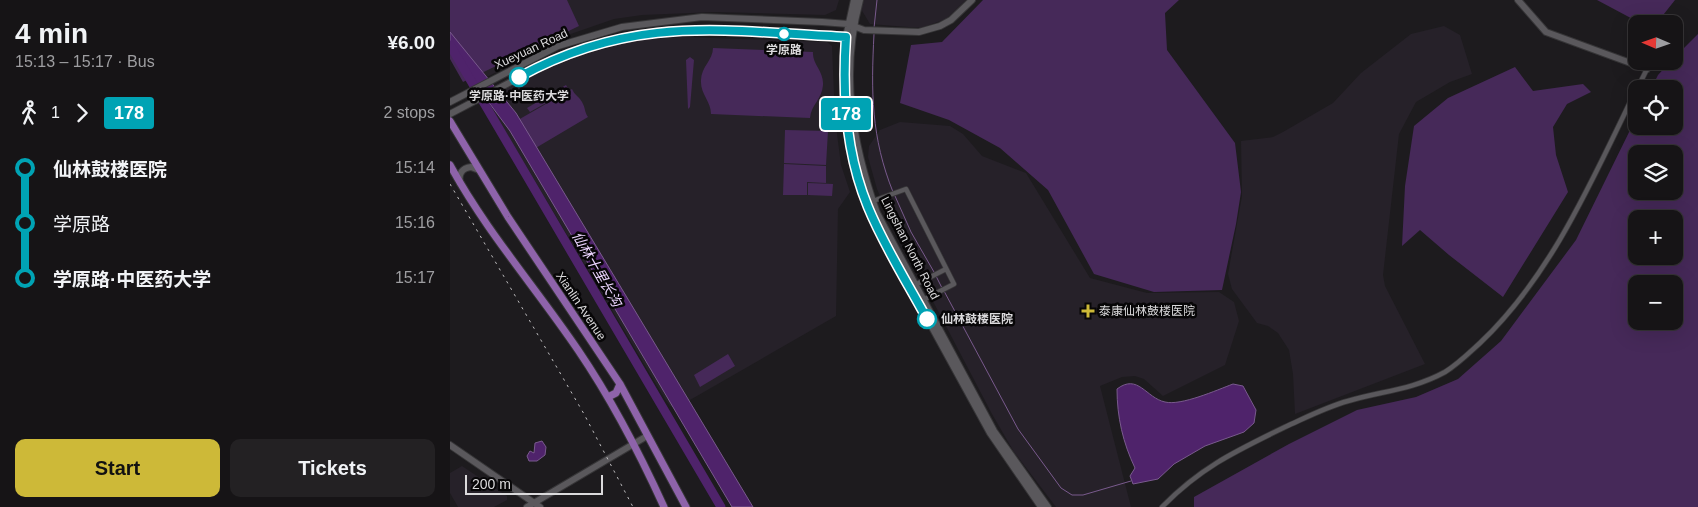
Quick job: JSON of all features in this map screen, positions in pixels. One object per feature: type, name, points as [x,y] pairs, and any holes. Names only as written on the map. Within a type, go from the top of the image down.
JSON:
[{"type":"main road","name":"Xianlin Avenue","points":[[450,121],[480,171],[620,384],[686,507]]},
{"type":"main road","points":[[450,165],[485,222],[579,351],[608,397],[634,442],[664,507]]},
{"type":"main road","points":[[608,397],[616,393],[620,384]]},
{"type":"street","name":"Lingshan North Road","points":[[854,0],[844,71],[847,117],[858,175],[871,214],[994,431],[1048,507]]},
{"type":"street","name":"Lingshan North Road","points":[[851,25],[860,0]]},
{"type":"street","name":"Xueyuan Road","points":[[450,102],[558,46],[622,27],[702,17],[851,25],[864,30],[920,32],[940,26],[951,20],[972,0]]},
{"type":"street","points":[[1518,0],[1546,32],[1628,62]]},
{"type":"street","name":"Xueyuan Road","points":[[450,114],[562,55],[627,36],[673,30],[701,29],[849,36],[864,30]]},
{"type":"street","name":"Lingshan North Road","points":[[849,36],[852,114],[864,175],[873,201],[912,287]]},
{"type":"street","points":[[1162,507],[1185,484],[1210,466],[1243,448],[1346,401],[1412,387],[1460,361],[1500,322],[1524,292],[1581,201],[1628,108]]},
{"type":"street","points":[[461,185],[459,177],[464,168],[471,166],[480,171]]},
{"type":"street","points":[[873,201],[906,189],[954,284],[920,301]]},
{"type":"street","points":[[912,287],[946,269]]},
{"type":"street","name":"Lingshan North Road","points":[[920,301],[990,433],[1041,507]]},
{"type":"street","points":[[527,507],[537,505],[634,442],[647,436]]},
{"type":"street","points":[[450,445],[537,505]]},
{"type":"shaded area","points":[[450,0],[839,0],[836,10],[825,15],[715,12],[642,15],[614,19],[562,37],[474,84],[468,83],[450,51]]},
{"type":"shaded area","points":[[450,0],[567,0],[579,26],[463,82],[450,59]]},
{"type":"shaded area","points":[[864,0],[966,0],[946,19],[921,28],[870,24],[861,9]]},
{"type":"shaded area","points":[[983,0],[1179,0],[1165,13],[1167,50],[1235,143],[1241,192],[1222,290],[1154,292],[1094,274],[1048,190],[1000,148],[949,120],[900,103],[911,45],[942,42]]},
{"type":"shaded area","points":[[1597,0],[1675,0],[1663,15],[1628,15],[1628,17]]},
{"type":"shaded area","points":[[1444,26],[1460,35],[1472,74],[1450,82],[1416,102],[1399,134],[1383,275],[1385,286],[1425,364],[1295,414],[1293,374],[1289,350],[1278,333],[1268,326],[1257,323],[1232,289],[1228,274],[1242,196],[1241,141],[1273,137],[1283,132],[1333,103],[1361,73],[1411,34]]},
{"type":"shaded area","points":[[1698,34],[1698,507],[1194,507],[1194,497],[1289,444],[1357,410],[1416,397],[1458,379],[1501,341],[1576,240],[1628,134],[1683,135],[1683,80],[1656,80],[1663,70],[1683,70],[1683,49]]},
{"type":"shaded area","points":[[681,37],[827,42],[832,46],[835,118],[841,165],[850,192],[838,209],[836,316],[676,408],[670,406],[665,399],[486,99],[540,72],[582,55],[637,40]]},
{"type":"shaded area","points":[[713,48],[813,52],[814,60],[822,76],[823,85],[810,118],[711,114],[711,109],[702,89],[701,80]]},
{"type":"shaded area","points":[[690,57],[694,60],[690,107],[688,109],[686,60]]},
{"type":"shaded area","points":[[1515,67],[1533,91],[1583,84],[1591,92],[1567,104],[1553,127],[1556,155],[1568,192],[1503,297],[1420,230],[1402,246],[1405,186],[1414,126],[1448,98]]},
{"type":"shaded area","points":[[566,85],[569,90],[530,112],[527,108]]},
{"type":"shaded area","points":[[572,89],[582,102],[588,117],[534,149],[518,120]]},
{"type":"shaded area","name":"泰康仙林鼓楼医院","points":[[900,122],[950,126],[963,134],[982,156],[1026,173],[1090,278],[1147,293],[1219,292],[1234,302],[1239,321],[1225,365],[1163,396],[1144,379],[1135,376],[1122,377],[1100,386],[1131,507],[1056,507],[1014,452],[992,414],[892,223],[877,189],[868,157],[869,146],[880,130]]},
{"type":"shaded area","points":[[785,130],[828,131],[826,165],[784,163]]},
{"type":"shaded area","points":[[784,164],[826,166],[826,183],[807,182],[807,195],[783,195]]},
{"type":"shaded area","points":[[808,183],[833,184],[832,196],[808,195]]},
{"type":"shaded area","points":[[728,354],[735,366],[700,387],[694,375]]},
{"type":"shaded area","points":[[462,466],[507,496],[507,500],[494,507],[458,507],[450,493],[450,473]]},
{"type":"water","points":[[450,32],[516,113],[753,507],[732,507],[510,131],[450,50]]},
{"type":"water","points":[[1233,384],[1243,386],[1256,410],[1254,423],[1244,432],[1205,446],[1174,464],[1158,479],[1133,484],[1130,476],[1135,468],[1122,430],[1118,410],[1117,389],[1124,385],[1136,385],[1158,400],[1172,403],[1199,397]]},
{"type":"water","points":[[542,441],[546,447],[545,455],[537,461],[529,461],[527,456],[530,451],[534,453],[535,443]]},
{"type":"waterway","points":[[874,28],[877,0]]},
{"type":"waterway","points":[[874,34],[874,114],[880,152],[893,192]]},
{"type":"waterway","name":"仙林十里长沟","points":[[450,45],[721,507]]},
{"type":"waterway","points":[[895,196],[911,232],[934,272]]},
{"type":"waterway","points":[[936,276],[942,288]]},
{"type":"waterway","points":[[944,291],[1018,429],[1061,488],[1072,495],[1083,495],[1131,481]]},
{"type":"railway","points":[[450,184],[584,414],[633,507]]},
{"type":"bus line","name":"178","points":[[519,77],[562,55],[597,43],[657,31],[701,29],[846,37],[844,71],[847,117],[858,175],[871,214],[927,319]]},
{"type":"place","name":"学原路","points":[[784,34]]},
{"type":"place","name":"学原路·中医药大学","points":[[519,77]]},
{"type":"place","name":"泰康仙林鼓楼医院","points":[[1088,311]]},
{"type":"place","name":"仙林鼓楼医院","points":[[927,319]]}]
